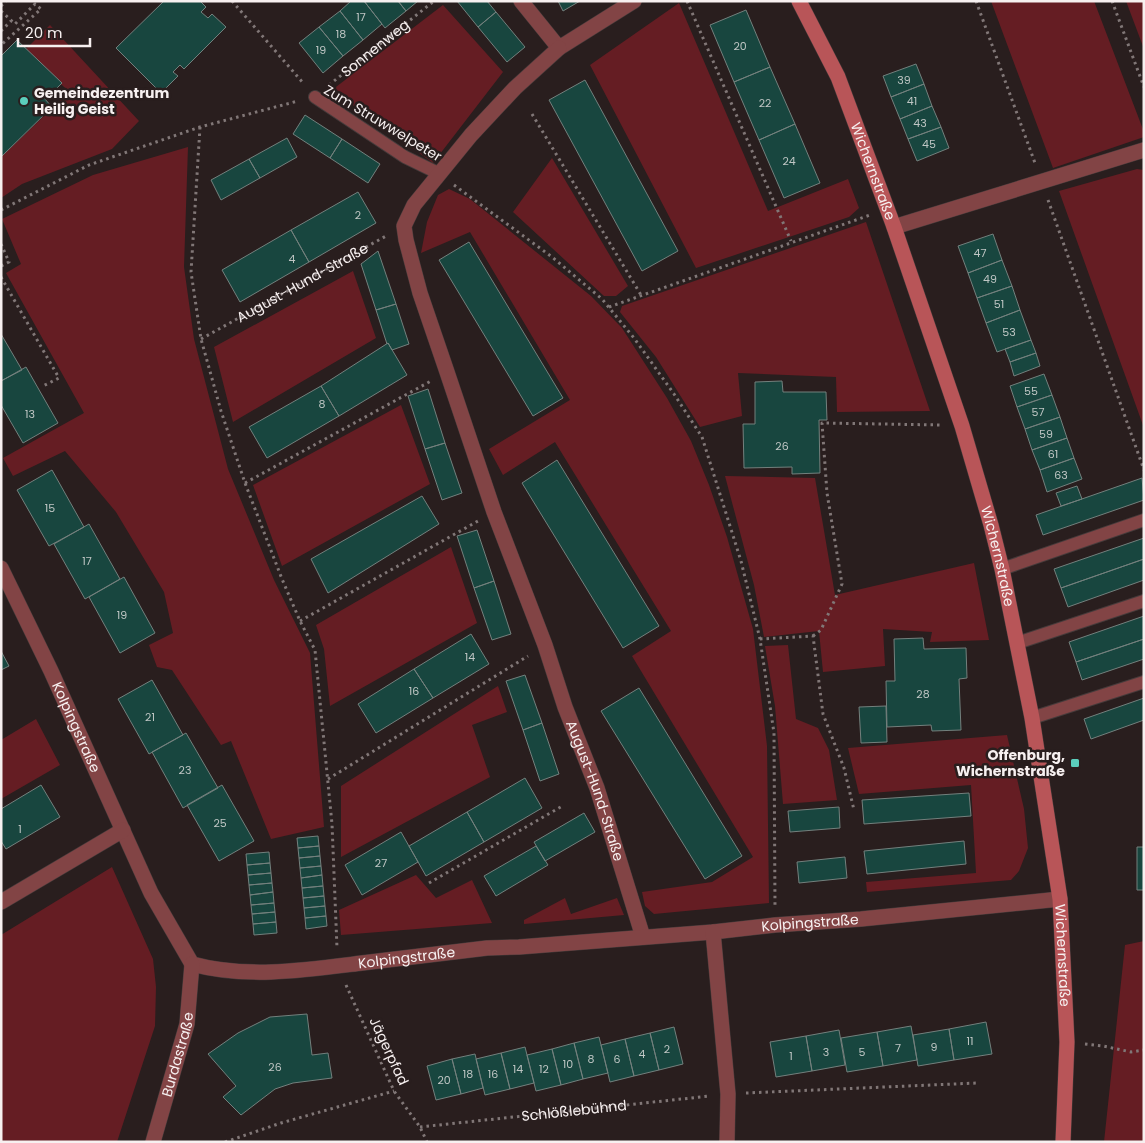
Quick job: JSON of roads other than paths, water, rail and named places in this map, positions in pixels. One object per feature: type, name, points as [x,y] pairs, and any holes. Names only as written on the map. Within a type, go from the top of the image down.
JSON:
[{"type":"street","points":[[521,1],[559,48]]},
{"type":"street","points":[[440,174],[471,135],[496,108],[559,48],[634,1]]},
{"type":"street","name":"Wichernstraße","points":[[799,1],[838,77],[894,227],[962,426],[1002,569],[1032,718],[1060,899],[1066,1042],[1063,1142]]},
{"type":"street","points":[[894,227],[1041,180],[1144,150]]},
{"type":"street","name":"August-Hund-Straße","points":[[440,174],[414,205],[404,226],[420,293],[494,512],[546,645],[565,707],[598,788],[643,937]]},
{"type":"street","name":"Kolpingstraße","points":[[1,568],[52,671],[151,893],[192,964],[210,969],[294,971],[487,948],[713,932],[1060,899]]},
{"type":"street","points":[[1,902],[123,830]]},
{"type":"street","points":[[713,932],[728,1094],[727,1142]]},
{"type":"street","name":"Burdastraße","points":[[153,1142],[186,1024],[192,964]]},
{"type":"lane","name":"Zum Struwwelpeter","points":[[315,96],[405,157],[440,174]]},
{"type":"lane","points":[[1002,569],[1144,520]]},
{"type":"lane","points":[[1017,643],[1144,601]]},
{"type":"lane","points":[[1032,718],[1144,682]]},
{"type":"place","name":"Gemeindezentrum Heilig Geist","points":[[24,101]]},
{"type":"place","name":"Offenburg, Wichernstraße","points":[[1075,763]]}]
